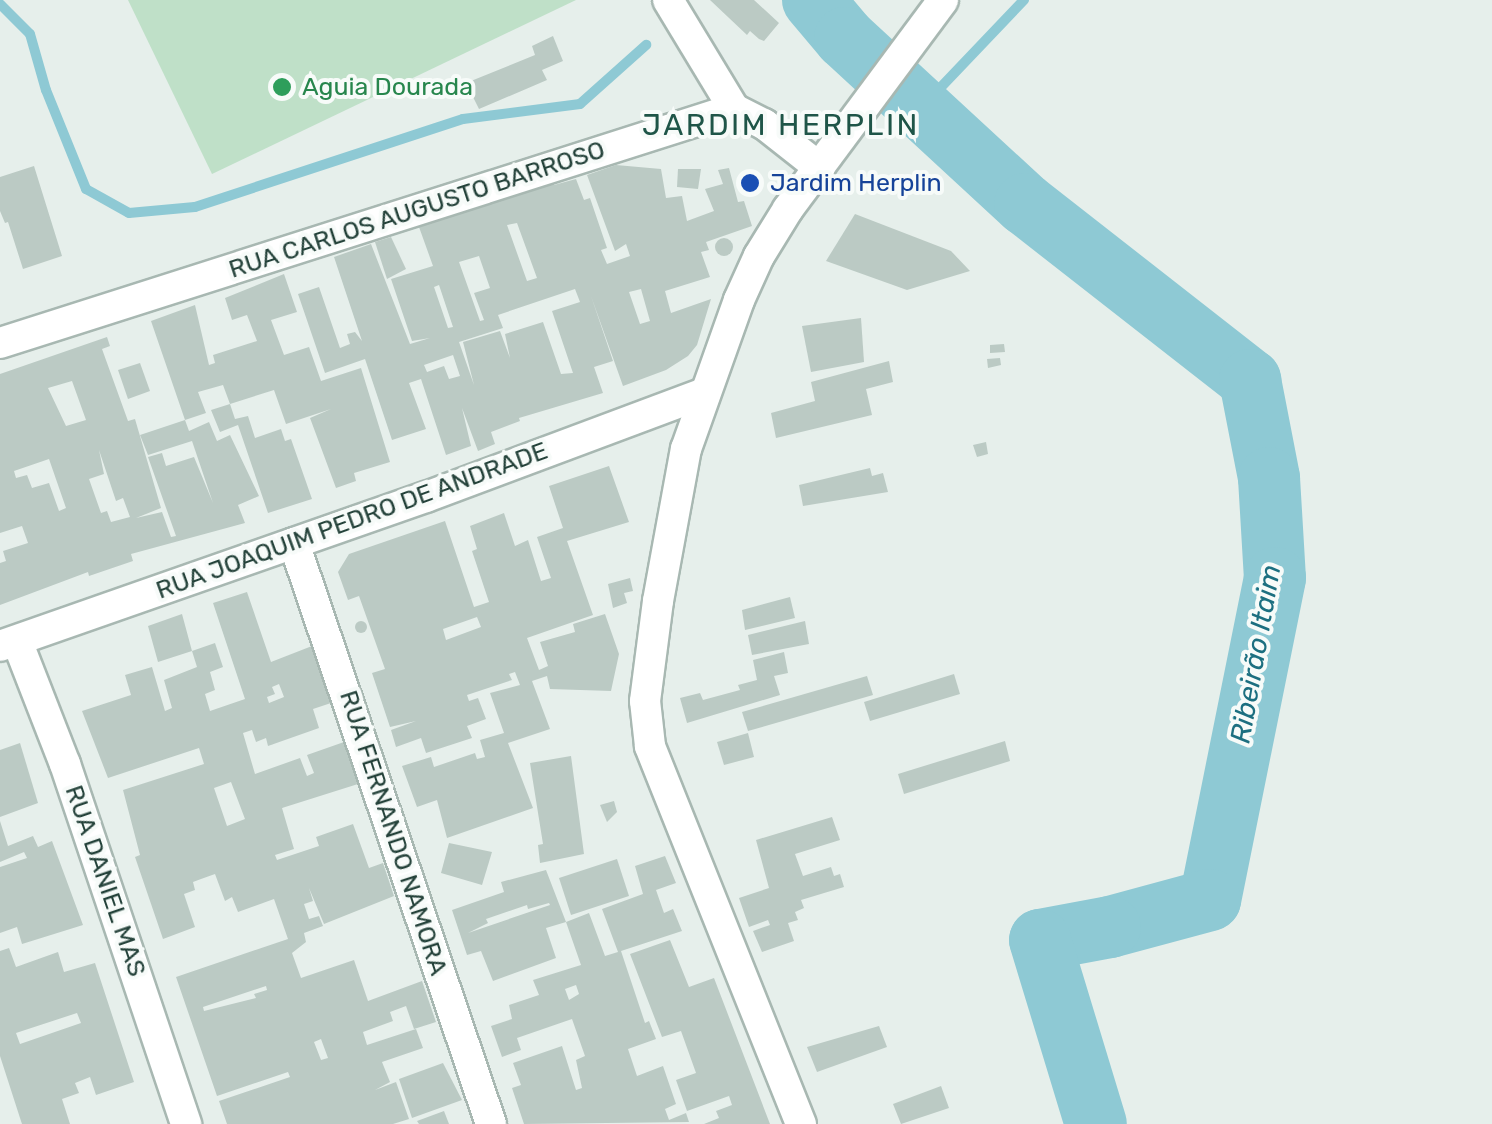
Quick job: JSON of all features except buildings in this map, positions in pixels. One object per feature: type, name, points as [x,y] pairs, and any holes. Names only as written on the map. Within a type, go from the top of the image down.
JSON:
[{"type":"street","points":[[668,0],[734,109],[764,124],[820,168]]},
{"type":"street","points":[[801,1124],[789,1086],[710,904],[645,725],[658,601],[686,449],[704,392],[758,256],[939,6]]},
{"type":"street","name":"RUA CARLOS AUGUSTO BARROSO","points":[[0,343],[734,109]]},
{"type":"street","name":"RUA JOAQUIM PEDRO DE ANDRADE","points":[[9,644],[704,392]]},
{"type":"street","name":"RUA FERNANDO NAMORA","points":[[294,543],[491,1124]]},
{"type":"street","name":"RUA DANIEL MAS","points":[[9,644],[65,764],[186,1124]]},
{"type":"green space","name":"Aguia Dourada","points":[[128,0],[576,0],[212,174]]},
{"type":"waterway","name":"Ribeirão Itaim","points":[[813,0],[845,38],[1025,204],[1250,380],[1269,478],[1275,578],[1210,900],[1110,927],[1040,940],[1096,1124]]},
{"type":"waterway","points":[[922,107],[1024,0]]},
{"type":"waterway","points":[[0,4],[30,34],[46,90],[86,189],[129,213],[195,207],[463,119],[580,104],[646,45]]},
{"type":"place","name":"Aguia Dourada","points":[[282,87]]},
{"type":"place","name":"Jardim Herplin","points":[[750,183]]},
{"type":"district","name":"JARDIM HERPLIN","points":[[781,125]]}]
